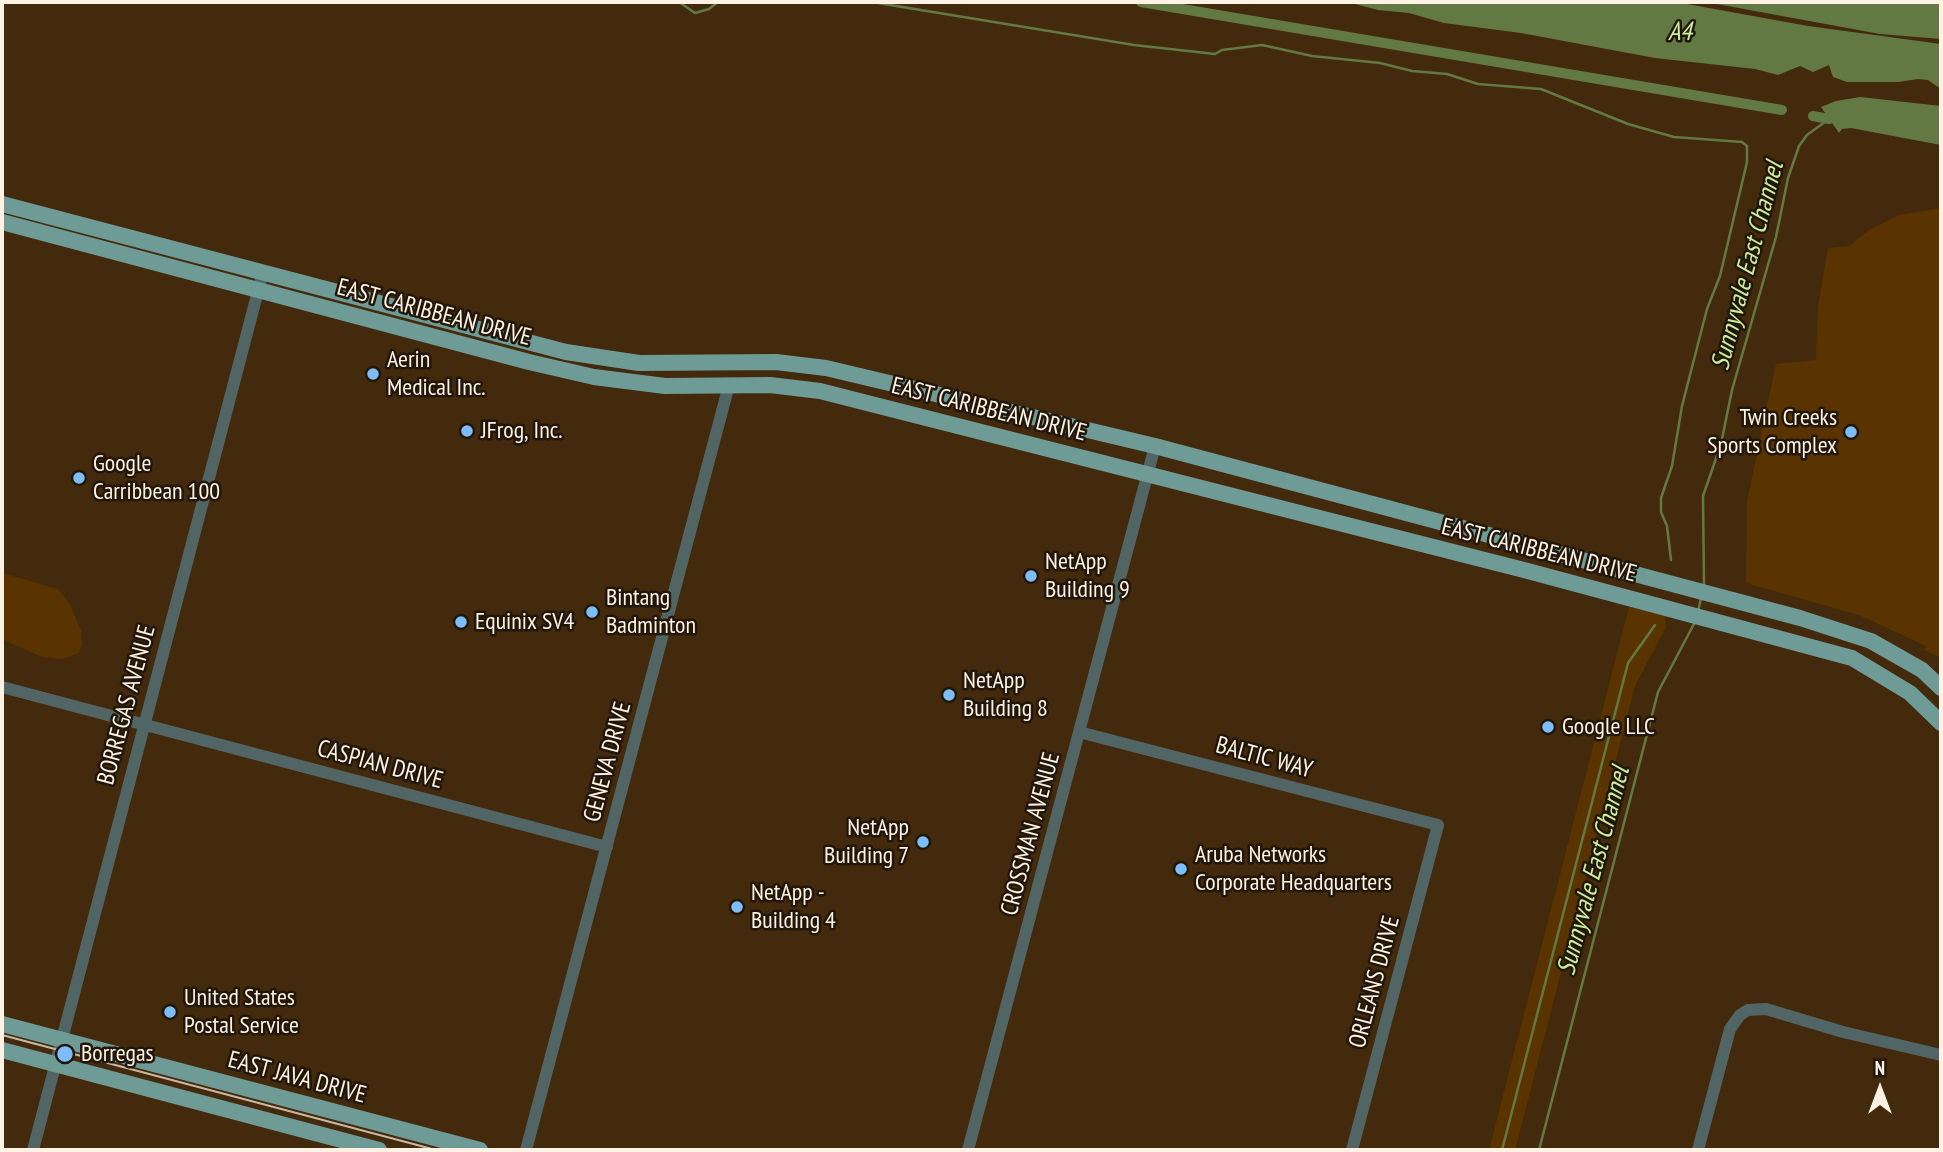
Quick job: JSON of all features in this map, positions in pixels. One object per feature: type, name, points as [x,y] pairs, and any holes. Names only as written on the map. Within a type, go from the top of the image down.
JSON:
[{"type":"main road","name":"EAST CARIBBEAN DRIVE","points":[[2,204],[566,352],[639,363],[776,362],[826,368],[1155,446],[1800,618],[1871,641],[1922,670],[1941,688]]},
{"type":"main road","name":"EAST CARIBBEAN DRIVE","points":[[2,222],[594,377],[665,386],[729,385],[820,391],[1682,611],[1852,658],[1910,693],[1941,723]]},
{"type":"main road","name":"EAST JAVA DRIVE","points":[[2,1024],[480,1150]]},
{"type":"main road","name":"EAST JAVA DRIVE","points":[[2,1050],[379,1150]]},
{"type":"street","name":"BORREGAS AVENUE","points":[[33,1150],[263,272]]},
{"type":"street","name":"GENEVA DRIVE","points":[[526,1150],[729,385]]},
{"type":"street","name":"CROSSMAN AVENUE","points":[[968,1150],[1155,446]]},
{"type":"street","name":"CASPIAN DRIVE","points":[[2,687],[607,847]]},
{"type":"street","name":"BALTIC WAY","points":[[1079,732],[1438,825]]},
{"type":"street","name":"ORLEANS DRIVE","points":[[1352,1150],[1438,825]]},
{"type":"street","points":[[1698,1150],[1730,1029],[1740,1015],[1748,1010],[1766,1009],[1843,1032],[1941,1055]]},
{"type":"shaded area","name":"Twin Creeks Sports Complex","points":[[1941,208],[1941,658],[1924,650],[1926,646],[1859,615],[1746,583],[1747,501],[1776,364],[1816,360],[1818,307],[1828,248],[1850,246],[1869,230],[1899,215]]},
{"type":"shaded area","points":[[2,573],[58,589],[70,604],[81,631],[82,645],[79,653],[62,659],[42,657],[2,639]]},
{"type":"shaded area","points":[[1629,607],[1665,615],[1666,627],[1635,686],[1515,1150],[1489,1150]]},
{"type":"water","name":"A4","points":[[1347,2],[1687,4],[1808,26],[1941,44],[1941,89],[1928,80],[1918,79],[1898,82],[1847,82],[1833,77],[1829,65],[1813,72],[1800,66],[1778,75],[1755,69],[1655,58],[1521,33],[1444,23],[1409,13],[1378,10]]},
{"type":"water","name":"A4","points":[[1706,2],[1941,2],[1941,39],[1880,34]]},
{"type":"water","points":[[1860,97],[1941,106],[1941,145],[1851,128],[1842,129],[1839,133],[1821,107]]},
{"type":"waterway","points":[[679,2],[695,13],[709,9],[718,2]]},
{"type":"waterway","points":[[872,2],[1134,45],[1215,54],[1222,50],[1262,45],[1312,56],[1380,63],[1412,71],[1447,74],[1478,84],[1541,89],[1628,124],[1674,137],[1742,142],[1747,146],[1747,162],[1720,276],[1707,309],[1682,406],[1672,466],[1661,498],[1661,512],[1667,526],[1671,560]]},
{"type":"waterway","points":[[1141,2],[1782,110]]},
{"type":"waterway","points":[[1813,116],[1829,119]]},
{"type":"waterway","name":"Sunnyvale East Channel","points":[[1704,584],[1703,496],[1721,444],[1732,390],[1776,237],[1788,178],[1799,146],[1807,135],[1829,119]]},
{"type":"waterway","name":"Sunnyvale East Channel","points":[[1698,612],[1701,598]]},
{"type":"waterway","name":"Sunnyvale East Channel","points":[[1539,1150],[1658,692],[1695,622]]},
{"type":"waterway","points":[[1502,1150],[1628,663],[1655,625]]},
{"type":"tram line","points":[[2,1035],[436,1150]]},
{"type":"place","name":"Aerin Medical Inc.","points":[[373,374]]},
{"type":"place","name":"JFrog, Inc.","points":[[467,431]]},
{"type":"place","name":"Twin Creeks Sports Complex","points":[[1851,432]]},
{"type":"place","name":"Google Carribbean 100","points":[[79,478]]},
{"type":"place","name":"NetApp Building 9","points":[[1031,576]]},
{"type":"place","name":"Bintang Badminton","points":[[592,612]]},
{"type":"place","name":"Equinix SV4","points":[[461,622]]},
{"type":"place","name":"NetApp Building 8","points":[[949,695]]},
{"type":"place","name":"Google LLC","points":[[1548,727]]},
{"type":"place","name":"NetApp Building 7","points":[[923,842]]},
{"type":"place","name":"Aruba Networks Corporate Headquarters","points":[[1181,869]]},
{"type":"place","name":"NetApp - Building 4","points":[[737,907]]},
{"type":"place","name":"United States Postal Service","points":[[170,1012]]},
{"type":"place","name":"Borregas","points":[[65,1054]]}]
